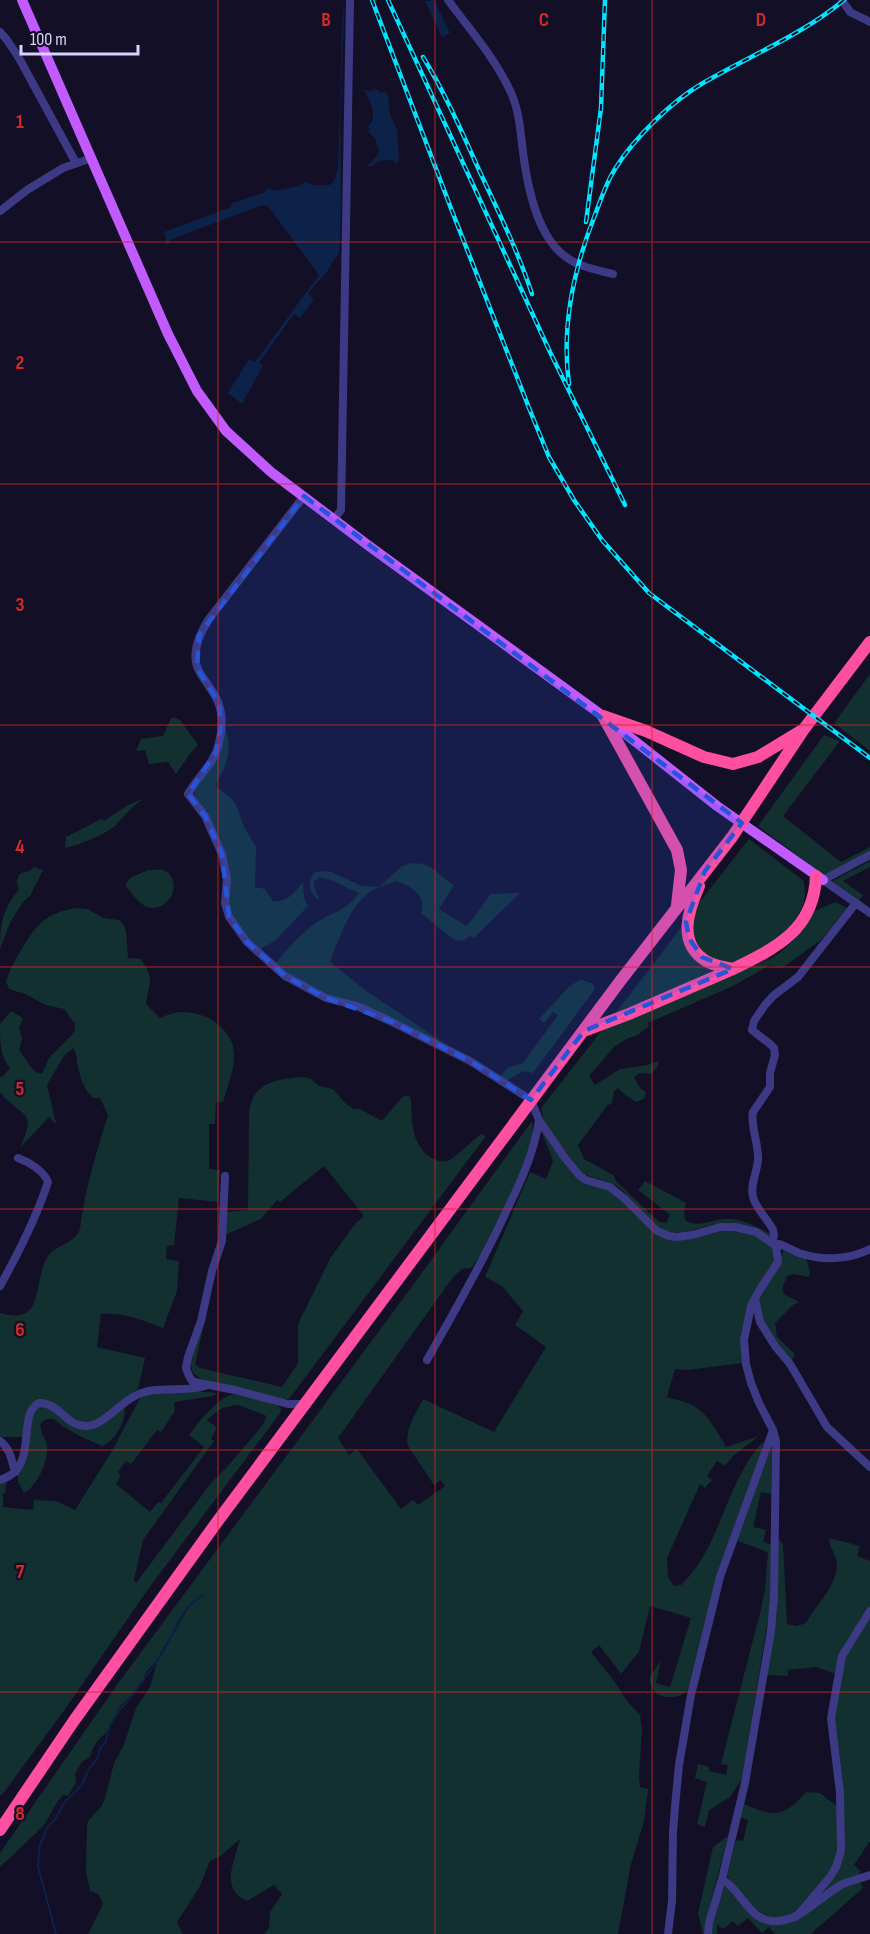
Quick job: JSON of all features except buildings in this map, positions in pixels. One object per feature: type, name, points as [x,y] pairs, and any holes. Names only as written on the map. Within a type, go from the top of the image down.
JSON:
[{"type":"highway","points":[[0,1830],[73,1722],[217,1522],[531,1100],[677,906],[732,837],[807,725],[870,642]]},
{"type":"highway","points":[[603,716],[646,731],[704,757],[733,764],[758,757],[807,725]]},
{"type":"highway","points":[[603,716],[677,850],[681,870],[677,906]]},
{"type":"highway","points":[[705,871],[689,908],[686,922],[689,938],[696,952],[707,962],[733,969]]},
{"type":"highway","points":[[584,1031],[733,969],[783,942],[795,931],[810,908],[820,878]]},
{"type":"main road","points":[[22,0],[168,334],[197,391],[226,431],[271,472],[603,716],[717,806],[820,878]]},
{"type":"street","points":[[334,519],[341,510],[350,0]]},
{"type":"street","points":[[448,0],[486,50],[511,93],[521,121],[528,182],[547,235],[567,259],[613,274]]},
{"type":"street","points":[[843,0],[850,12],[870,22]]},
{"type":"street","points":[[0,32],[19,58],[76,163]]},
{"type":"street","points":[[0,211],[63,168],[92,158]]},
{"type":"street","points":[[304,496],[216,608],[199,635],[197,668],[219,703],[221,726],[216,752],[188,794],[205,816],[222,854],[227,879],[225,903],[229,917],[247,942],[285,976],[326,998],[357,1006],[390,1021],[470,1061],[531,1100],[539,1120],[579,1175],[586,1180],[610,1187],[649,1224],[663,1234],[685,1237],[720,1227],[735,1227],[756,1232],[772,1242],[809,1256],[830,1259],[852,1256],[870,1249]]},
{"type":"street","points":[[820,878],[870,855]]},
{"type":"street","points":[[820,878],[870,913]]},
{"type":"street","points":[[772,1242],[773,1230],[754,1200],[758,1152],[752,1117],[753,1112],[771,1087],[770,1073],[775,1055],[774,1048],[752,1030],[753,1024],[772,996],[798,977],[856,903]]},
{"type":"street","points":[[427,1360],[488,1252],[523,1177],[534,1147],[539,1120]]},
{"type":"street","points":[[0,1286],[18,1256],[40,1208],[48,1182],[48,1178],[18,1158]]},
{"type":"street","points":[[225,1176],[222,1241],[186,1368],[192,1381],[235,1389],[288,1404],[305,1404]]},
{"type":"street","points":[[708,1934],[749,1763],[771,1631],[774,1596],[776,1441],[749,1373],[744,1351],[744,1330],[755,1299],[778,1262],[778,1251],[772,1242]]},
{"type":"street","points":[[755,1299],[760,1322],[790,1364],[827,1427],[870,1467]]},
{"type":"street","points":[[0,1480],[15,1472],[25,1450],[31,1409],[39,1403],[51,1405],[72,1423],[89,1426],[97,1425],[133,1397],[146,1392],[209,1385]]},
{"type":"street","points":[[668,1934],[672,1901],[676,1796],[691,1695],[720,1577],[773,1430]]},
{"type":"street","points":[[0,1441],[9,1452],[15,1472]]},
{"type":"street","points":[[796,1917],[830,1877],[841,1851],[840,1793],[831,1718],[842,1656],[870,1611]]},
{"type":"street","points":[[722,1879],[729,1883],[744,1904],[765,1920],[778,1923],[796,1917],[841,1885],[870,1875]]},
{"type":"highlighted area","points":[[304,496],[742,823],[705,871],[686,922],[689,938],[702,957],[733,969],[584,1031],[531,1100],[470,1061],[390,1021],[326,998],[285,976],[247,942],[229,917],[222,854],[205,816],[188,794],[216,752],[221,726],[219,703],[197,668],[199,635]]},
{"type":"green space","points":[[870,674],[870,751],[834,723]]},
{"type":"green space","points":[[171,718],[180,720],[198,745],[176,774],[168,762],[149,764],[145,750],[136,751],[141,739],[163,736]]},
{"type":"green space","points":[[223,718],[229,745],[227,760],[215,786],[231,798],[236,805],[244,827],[256,847],[255,887],[265,889],[273,901],[278,901],[290,896],[303,882],[304,898],[308,906],[275,941],[258,950],[238,927],[228,906],[229,877],[194,792],[219,754]]},
{"type":"green space","points":[[824,735],[840,741],[783,816],[841,862],[870,847],[870,852],[825,876],[758,826]]},
{"type":"green space","points":[[145,798],[107,832],[65,848],[66,837],[101,819],[104,821],[128,805]]},
{"type":"green space","points":[[749,839],[804,881],[803,905],[795,921],[781,939],[735,963],[719,963],[704,953],[693,938],[691,913]]},
{"type":"green space","points":[[870,861],[870,867],[843,881],[863,895],[859,901],[832,881]]},
{"type":"green space","points":[[411,863],[430,867],[454,885],[439,909],[466,926],[491,894],[520,893],[474,938],[470,936],[462,941],[453,939],[421,913],[423,907],[420,897],[407,885],[396,881],[386,884],[370,892],[350,914],[330,962],[369,993],[453,1049],[331,996],[284,972],[275,964],[310,927],[345,907],[359,893],[319,877],[314,882],[319,899],[317,899],[310,886],[315,872],[328,871],[362,886],[379,887],[402,866]]},
{"type":"green space","points":[[34,867],[43,870],[30,896],[22,903],[10,923],[0,949],[3,917],[19,889],[17,879],[21,873],[30,871]]},
{"type":"green space","points":[[148,870],[165,871],[172,878],[173,892],[165,904],[159,907],[145,906],[125,885],[130,878]]},
{"type":"green space","points":[[835,902],[847,908],[821,940],[782,968],[770,965],[733,986],[648,1023],[649,1026],[638,1035],[615,1046],[589,1076],[595,1085],[620,1069],[658,1061],[658,1066],[651,1074],[640,1073],[634,1077],[640,1088],[646,1092],[644,1099],[636,1102],[618,1088],[614,1091],[612,1103],[607,1106],[578,1145],[584,1159],[613,1175],[616,1181],[659,1222],[666,1223],[670,1215],[638,1190],[645,1181],[686,1203],[685,1220],[690,1223],[702,1224],[732,1219],[763,1230],[772,1235],[771,1238],[749,1227],[730,1223],[676,1233],[663,1230],[618,1187],[580,1171],[544,1122],[541,1108],[603,1029],[774,957],[785,949],[815,911]]},
{"type":"green space","points":[[77,908],[88,909],[103,918],[119,920],[124,925],[128,958],[141,959],[145,966],[150,977],[146,1004],[160,1018],[179,1012],[200,1015],[217,1024],[230,1038],[234,1056],[232,1073],[223,1102],[216,1102],[215,1124],[209,1124],[209,1169],[220,1170],[218,1202],[179,1198],[174,1245],[167,1246],[166,1259],[179,1261],[177,1291],[163,1328],[125,1315],[101,1314],[97,1347],[145,1358],[138,1389],[88,1425],[36,1402],[25,1437],[0,1437],[0,1313],[25,1314],[31,1308],[47,1258],[53,1251],[78,1234],[90,1176],[108,1115],[100,1098],[93,1098],[85,1088],[73,1048],[64,1056],[47,1085],[56,1124],[49,1117],[20,1148],[28,1126],[27,1120],[25,1115],[0,1092],[0,1076],[2,1077],[10,1068],[2,1054],[0,1024],[11,1011],[23,1018],[19,1028],[22,1039],[19,1050],[34,1071],[42,1074],[49,1058],[75,1030],[75,1024],[64,1009],[46,1005],[9,989],[6,982],[16,959],[36,928],[57,913]]},
{"type":"green space","points":[[683,925],[712,968],[711,976],[612,1018]]},
{"type":"green space","points":[[579,980],[593,984],[595,989],[533,1073],[524,1071],[506,1081],[500,1077],[507,1068],[523,1063],[558,1015],[553,1012],[544,1023],[539,1019],[568,988]]},
{"type":"green space","points":[[304,1077],[311,1079],[319,1086],[333,1089],[346,1104],[382,1121],[402,1097],[409,1095],[417,1141],[426,1154],[437,1160],[451,1159],[481,1134],[486,1136],[289,1399],[283,1399],[201,1379],[193,1373],[190,1363],[208,1306],[195,1364],[200,1368],[282,1387],[298,1363],[298,1324],[331,1257],[355,1224],[364,1216],[324,1166],[280,1202],[277,1200],[261,1219],[225,1235],[226,1212],[248,1210],[251,1102],[261,1088],[268,1084]]},
{"type":"green space","points":[[532,1121],[531,1147],[482,1254],[471,1268],[462,1269],[453,1277],[338,1438],[349,1455],[357,1449],[401,1509],[413,1500],[418,1505],[445,1486],[441,1480],[434,1485],[408,1446],[409,1428],[423,1399],[494,1432],[546,1347],[515,1325],[523,1311],[502,1286],[485,1277],[530,1172],[546,1179],[553,1161],[541,1130],[568,1166],[609,1189],[662,1237],[725,1228],[753,1234],[773,1248],[774,1262],[758,1288],[743,1363],[688,1370],[675,1369],[667,1397],[688,1403],[704,1414],[726,1447],[759,1436],[734,1455],[725,1466],[717,1461],[707,1476],[712,1480],[705,1488],[700,1484],[667,1558],[668,1577],[674,1586],[681,1585],[695,1569],[706,1551],[741,1474],[751,1456],[764,1441],[689,1688],[678,1696],[663,1696],[653,1690],[650,1677],[661,1660],[656,1683],[670,1687],[691,1618],[650,1606],[639,1652],[621,1674],[599,1645],[591,1652],[640,1715],[642,1730],[640,1787],[648,1789],[644,1821],[631,1864],[618,1934],[264,1934],[269,1928],[270,1912],[282,1894],[274,1885],[247,1901],[238,1896],[233,1889],[231,1873],[240,1839],[222,1855],[210,1861],[199,1888],[177,1922],[183,1934],[88,1934],[103,1904],[99,1895],[90,1891],[86,1872],[88,1821],[105,1799],[114,1763],[123,1747],[136,1708],[150,1687],[157,1662],[189,1607],[205,1594],[188,1606],[156,1661],[121,1705],[90,1757],[82,1762],[75,1774],[76,1783],[68,1796],[63,1795],[42,1827],[0,1867],[0,1853],[119,1682]]},
{"type":"green space","points":[[784,1251],[806,1257],[810,1273],[808,1277],[794,1274],[787,1276],[783,1292],[800,1303],[794,1304],[775,1323],[777,1337],[795,1354],[791,1362],[763,1322],[759,1304],[760,1295]]},
{"type":"green space","points":[[185,1390],[217,1393],[213,1396],[174,1402],[175,1411],[161,1432],[157,1430],[131,1464],[126,1461],[118,1472],[121,1475],[116,1484],[150,1512],[158,1502],[161,1503],[204,1447],[189,1435],[209,1411],[222,1400],[235,1394],[244,1395],[277,1405],[281,1412],[149,1588],[63,1712],[0,1795],[0,1483],[7,1480],[3,1494],[3,1507],[33,1510],[34,1500],[56,1501],[75,1510],[112,1451],[141,1396]],"holes":[[[238,1405],[265,1415],[262,1426],[211,1483],[136,1583],[134,1580],[143,1540],[214,1441],[211,1439],[217,1427],[207,1421],[221,1409]]]},
{"type":"green space","points":[[47,1406],[82,1430],[124,1406],[125,1411],[122,1424],[115,1435],[102,1446],[53,1419],[42,1422],[40,1425],[47,1445],[46,1458],[38,1479],[24,1493],[18,1481],[18,1474],[31,1419],[38,1407]]},
{"type":"green space","points":[[772,1443],[771,1494],[761,1492],[753,1527],[766,1530],[763,1542],[771,1545],[770,1607],[742,1779],[730,1797],[709,1810],[705,1827],[697,1824],[707,1782],[695,1778],[698,1764],[709,1767],[709,1771],[726,1775],[728,1765],[721,1764],[765,1589],[768,1552],[735,1540]]},
{"type":"green space","points":[[776,1536],[783,1544],[787,1624],[797,1626],[806,1623],[833,1581],[837,1561],[829,1538],[860,1546],[857,1556],[870,1561],[870,1608],[836,1674],[816,1667],[788,1670],[788,1676],[767,1675]]},
{"type":"green space","points":[[870,1615],[870,1841],[854,1865],[861,1871],[856,1879],[807,1903],[843,1851],[832,1731],[842,1660]]},
{"type":"green space","points":[[806,1792],[820,1793],[838,1807],[840,1840],[835,1862],[826,1876],[795,1912],[778,1920],[754,1908],[727,1876],[736,1840],[743,1841],[748,1820],[740,1817],[744,1804],[763,1811],[778,1813],[791,1807]]},
{"type":"green space","points":[[728,1836],[703,1934],[698,1913],[713,1847]]},
{"type":"green space","points":[[860,1882],[863,1888],[811,1934],[775,1934],[769,1927],[762,1933],[748,1918],[738,1926],[733,1921],[723,1929],[717,1924],[717,1934],[710,1934],[725,1886],[744,1907],[772,1924],[843,1887]]},
{"type":"water","points":[[343,0],[341,88],[344,89],[341,90],[339,254],[327,272],[308,293],[314,299],[300,318],[294,314],[259,363],[263,366],[242,404],[228,393],[249,359],[255,362],[319,275],[268,206],[263,205],[172,239],[167,246],[164,232],[231,207],[232,203],[266,192],[269,188],[274,191],[300,186],[307,182],[312,185],[330,185],[334,181],[338,168]]},
{"type":"water","points":[[434,0],[450,33],[442,37],[425,1]]},
{"type":"water","points":[[352,88],[371,91],[375,88],[381,93],[385,91],[388,94],[390,115],[397,130],[399,161],[397,164],[392,160],[378,161],[374,166],[367,166],[379,151],[375,138],[368,132],[373,114],[365,91]]},
{"type":"waterway","points":[[56,1934],[38,1866],[40,1845],[47,1828],[54,1821],[64,1803],[82,1785],[101,1747],[106,1742],[109,1727],[162,1654],[183,1613],[203,1595]]},
{"type":"railway","points":[[372,0],[531,413],[549,457],[574,500],[602,540],[649,593],[870,758]]},
{"type":"railway","points":[[388,0],[550,352],[625,505]]},
{"type":"railway","points":[[586,222],[601,108],[605,0]]},
{"type":"railway","points":[[569,384],[568,319],[575,276],[604,191],[623,157],[654,121],[691,91],[793,35],[844,0]]},
{"type":"railway","points":[[423,57],[460,127],[514,247],[532,294]]}]
